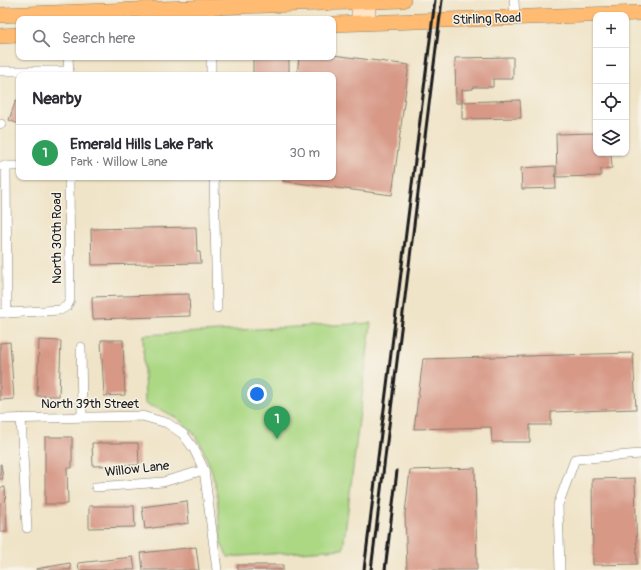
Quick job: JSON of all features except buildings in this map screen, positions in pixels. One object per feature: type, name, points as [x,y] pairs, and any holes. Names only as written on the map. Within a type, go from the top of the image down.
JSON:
[{"type":"main road","points":[[0,15],[67,16],[210,13],[363,1],[403,0]]},
{"type":"main road","name":"Stirling Road","points":[[336,24],[641,13]]},
{"type":"main road","points":[[0,36],[16,35]]},
{"type":"street","points":[[514,0],[514,18]]},
{"type":"street","points":[[363,1],[364,22]]},
{"type":"street","points":[[68,60],[69,72]]},
{"type":"street","points":[[211,60],[211,72]]},
{"type":"street","points":[[0,71],[34,72]]},
{"type":"street","points":[[3,313],[3,166],[16,166]]},
{"type":"street","name":"North 30th Road","points":[[3,313],[60,310],[67,306],[70,300],[69,180]]},
{"type":"street","points":[[214,180],[216,308]]},
{"type":"street","points":[[82,347],[82,416]]},
{"type":"street","name":"North 39th Street","points":[[0,419],[82,416],[142,416],[167,423],[183,434],[194,449],[204,470],[217,570]]},
{"type":"street","points":[[21,418],[27,528]]},
{"type":"street","points":[[560,570],[558,505],[575,459],[641,454]]},
{"type":"street","name":"Willow Lane","points":[[96,487],[163,482],[204,470]]},
{"type":"green space","points":[[371,323],[343,549],[228,557],[221,543],[217,495],[212,471],[201,445],[193,432],[177,418],[162,410],[145,404],[143,335]]},
{"type":"railway","points":[[364,570],[435,0]]},
{"type":"railway","points":[[371,570],[442,0]]},
{"type":"railway","points":[[385,570],[397,471]]},
{"type":"place","name":"Emerald Hills Lake Park","points":[[277,439]]}]
